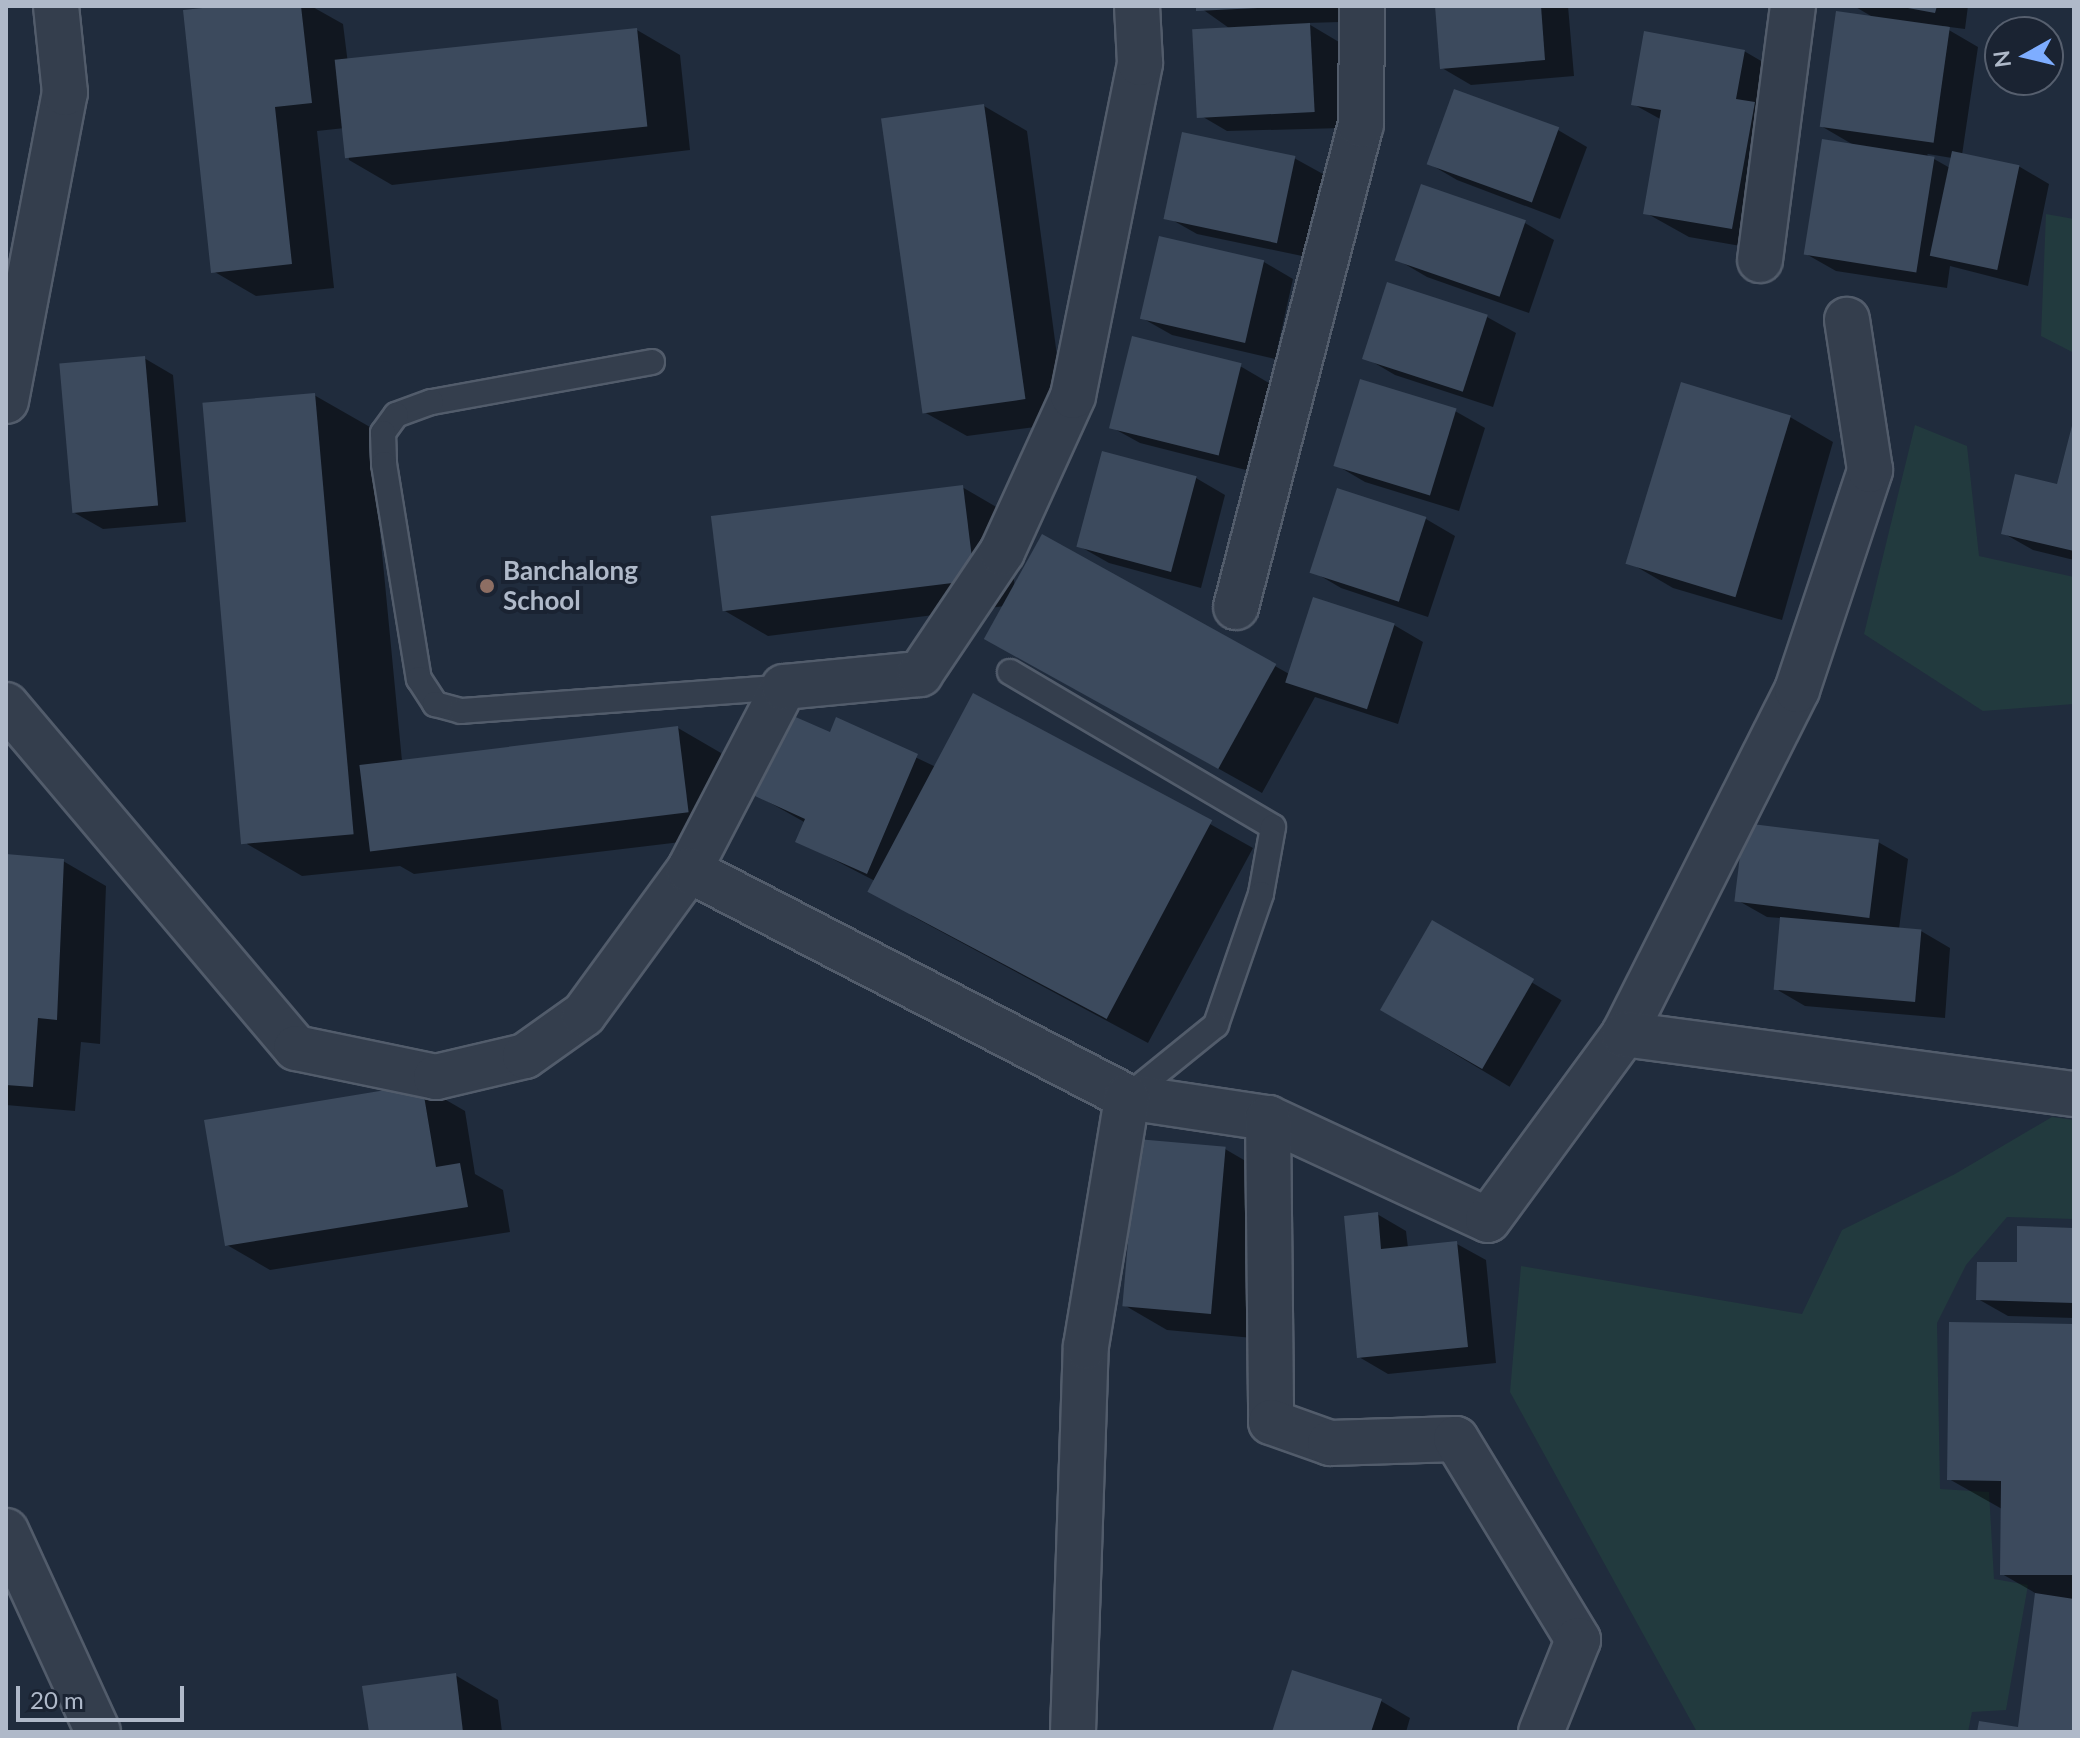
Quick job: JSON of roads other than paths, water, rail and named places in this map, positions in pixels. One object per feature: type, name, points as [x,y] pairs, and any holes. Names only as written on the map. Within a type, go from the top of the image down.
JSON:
[{"type":"street","points":[[6,401],[65,93],[56,6]]},
{"type":"street","points":[[6,705],[296,1048],[436,1077],[525,1056],[584,1014],[689,870],[784,687],[920,674],[1002,552],[1073,396],[1140,63],[1137,6]]},
{"type":"street","points":[[1236,607],[1361,125],[1362,6]]},
{"type":"street","points":[[1760,260],[1793,6]]},
{"type":"street","points":[[689,870],[1127,1097],[1268,1118],[1488,1220],[1624,1034],[1797,690],[1870,470],[1847,320]]},
{"type":"street","points":[[1624,1034],[2074,1094]]},
{"type":"street","points":[[1073,1732],[1086,1346],[1127,1097]]},
{"type":"street","points":[[1268,1118],[1271,1422],[1330,1443],[1456,1439],[1578,1640],[1541,1732]]},
{"type":"street","points":[[6,1531],[98,1732]]},
{"type":"lane","points":[[652,362],[431,402],[396,415],[383,433],[384,464],[419,679],[435,704],[461,711],[784,687]]},
{"type":"lane","points":[[1010,672],[1273,827],[1261,894],[1216,1025],[1127,1097]]},
{"type":"place","name":"Banchalong School","points":[[487,586]]}]
